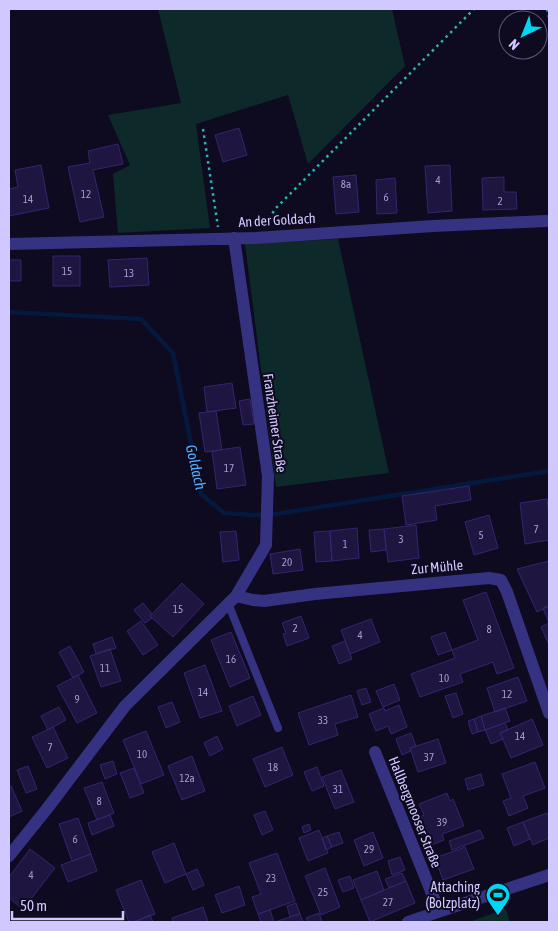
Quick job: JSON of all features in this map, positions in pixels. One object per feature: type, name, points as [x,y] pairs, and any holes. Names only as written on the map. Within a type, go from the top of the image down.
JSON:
[{"type":"street","name":"An der Goldach","points":[[9,244],[256,238],[432,226],[546,222]]},
{"type":"street","name":"Franzheimer Straße","points":[[9,856],[125,706],[232,600],[266,545],[268,476],[234,238]]},
{"type":"street","name":"Zur Mühle","points":[[232,600],[264,601],[315,594],[489,578],[501,580],[507,592],[549,713]]},
{"type":"street","name":"Hallbergmooser Straße","points":[[375,752],[439,911]]},
{"type":"street","points":[[408,922],[549,875]]},
{"type":"lane","points":[[232,600],[278,728]]},
{"type":"path","points":[[256,238],[276,208],[474,9]]},
{"type":"path","points":[[547,9],[549,16]]},
{"type":"path","points":[[203,129],[220,238]]},
{"type":"green space","points":[[158,9],[392,9],[405,66],[308,164],[288,95],[196,124],[210,228],[118,233],[113,174],[130,165],[108,115],[181,103]]},
{"type":"green space","points":[[338,239],[389,473],[276,487],[245,244]]},
{"type":"green space","name":"Attaching (Bolzplatz)","points":[[506,909],[510,922],[469,922]]},
{"type":"building","points":[[239,128],[247,155],[223,162],[215,135]]},
{"type":"building","points":[[118,144],[123,164],[93,170],[104,217],[80,222],[68,167],[90,163],[88,151]]},
{"type":"building","points":[[41,165],[49,208],[9,216],[9,189],[18,187],[15,170]]},
{"type":"building","points":[[450,165],[452,211],[428,213],[425,166]]},
{"type":"building","points":[[356,175],[359,212],[336,214],[333,177]]},
{"type":"building","points":[[504,177],[504,192],[516,192],[517,209],[483,210],[482,178]]},
{"type":"building","points":[[395,178],[397,213],[377,214],[376,180]]},
{"type":"building","points":[[53,256],[80,256],[80,286],[53,286]]},
{"type":"building","points":[[147,258],[149,285],[110,287],[108,260]]},
{"type":"building","points":[[9,260],[21,260],[21,281],[9,281]]},
{"type":"building","points":[[232,383],[236,408],[207,412],[204,387]]},
{"type":"building","points":[[250,399],[254,424],[243,425],[239,401]]},
{"type":"building","points":[[216,411],[222,450],[205,452],[199,413]]},
{"type":"building","points":[[240,447],[246,485],[217,489],[212,451]]},
{"type":"building","points":[[469,486],[471,500],[435,506],[437,520],[406,525],[402,496]]},
{"type":"building","points":[[547,499],[549,540],[525,544],[520,503]]},
{"type":"building","points":[[489,515],[498,548],[474,555],[465,522]]},
{"type":"building","points":[[416,525],[419,558],[388,562],[384,529]]},
{"type":"building","points":[[357,528],[359,558],[332,561],[330,531]]},
{"type":"building","points":[[384,529],[386,550],[371,552],[369,530]]},
{"type":"building","points":[[236,531],[239,560],[223,562],[220,532]]},
{"type":"building","points":[[330,531],[332,561],[316,562],[314,532]]},
{"type":"building","points":[[300,549],[303,570],[273,574],[270,554]]},
{"type":"building","points":[[549,561],[549,606],[537,612],[517,569]]},
{"type":"building","points":[[182,583],[204,604],[173,637],[150,616]]},
{"type":"building","points":[[486,592],[514,668],[497,674],[493,662],[460,674],[463,682],[420,697],[411,674],[455,658],[452,650],[478,640],[463,600]]},
{"type":"building","points":[[143,603],[152,614],[150,616],[152,618],[145,623],[134,610]]},
{"type":"building","points":[[549,606],[549,623],[543,608]]},
{"type":"building","points":[[301,616],[309,638],[287,646],[283,634],[286,633],[282,623]]},
{"type":"building","points":[[371,619],[380,642],[350,654],[341,630]]},
{"type":"building","points":[[141,621],[158,645],[143,655],[127,631]]},
{"type":"building","points":[[549,623],[549,645],[541,627]]},
{"type":"building","points":[[231,632],[250,678],[230,687],[211,640]]},
{"type":"building","points":[[445,632],[452,650],[438,655],[431,637]]},
{"type":"building","points":[[112,637],[116,648],[96,654],[93,644]]},
{"type":"building","points":[[345,641],[352,659],[339,664],[332,646]]},
{"type":"building","points":[[70,646],[84,672],[73,678],[59,652]]},
{"type":"building","points":[[110,649],[121,681],[101,687],[90,656]]},
{"type":"building","points":[[205,665],[222,711],[200,718],[184,673]]},
{"type":"building","points":[[78,675],[97,713],[77,723],[57,686]]},
{"type":"building","points":[[518,677],[527,701],[495,712],[487,688]]},
{"type":"building","points":[[394,684],[400,700],[383,707],[376,691]]},
{"type":"building","points":[[366,688],[371,702],[362,705],[357,691]]},
{"type":"building","points":[[456,693],[463,714],[453,718],[445,696]]},
{"type":"building","points":[[351,695],[358,717],[335,724],[338,735],[309,745],[298,713]]},
{"type":"building","points":[[253,696],[261,715],[237,726],[229,706]]},
{"type":"building","points":[[172,702],[180,722],[166,728],[158,707]]},
{"type":"building","points":[[399,705],[407,727],[391,734],[388,726],[376,731],[369,714],[384,708],[385,711]]},
{"type":"building","points":[[59,707],[66,720],[48,730],[41,716]]},
{"type":"building","points":[[505,708],[510,721],[485,730],[481,716]]},
{"type":"building","points":[[481,716],[485,730],[478,732],[474,719]]},
{"type":"building","points":[[474,719],[478,732],[472,734],[468,721]]},
{"type":"building","points":[[532,719],[543,745],[511,758],[500,733]]},
{"type":"building","points":[[505,723],[508,730],[500,733],[503,739],[491,744],[485,730]]},
{"type":"building","points":[[53,727],[68,758],[47,768],[32,737]]},
{"type":"building","points":[[146,731],[164,775],[141,784],[123,740]]},
{"type":"building","points":[[411,733],[416,746],[410,748],[411,751],[402,755],[396,739]]},
{"type":"building","points":[[217,736],[223,749],[210,756],[204,743]]},
{"type":"building","points":[[438,739],[446,763],[418,772],[410,748]]},
{"type":"building","points":[[282,747],[293,775],[265,787],[253,759]]},
{"type":"building","points":[[192,756],[205,791],[182,800],[168,766]]},
{"type":"building","points":[[113,761],[117,774],[105,779],[100,765]]},
{"type":"building","points":[[535,762],[545,788],[523,796],[528,808],[509,816],[503,801],[511,798],[502,774]]},
{"type":"building","points":[[28,766],[37,789],[26,793],[17,770]]},
{"type":"building","points":[[317,767],[324,786],[312,791],[304,772]]},
{"type":"building","points":[[134,768],[144,793],[130,798],[120,773]]},
{"type":"building","points":[[341,770],[354,802],[335,809],[322,777]]},
{"type":"building","points":[[481,774],[484,785],[468,790],[465,779]]},
{"type":"building","points":[[102,782],[114,813],[97,820],[84,788]]},
{"type":"building","points":[[11,786],[22,811],[9,817],[9,787]]},
{"type":"building","points":[[447,793],[450,801],[453,799],[464,826],[442,834],[444,840],[431,845],[420,817],[424,815],[419,804]]},
{"type":"building","points":[[265,811],[273,830],[262,835],[254,815]]},
{"type":"building","points":[[547,813],[549,819],[549,838],[533,845],[523,822]]},
{"type":"building","points":[[110,815],[114,826],[92,835],[88,823]]},
{"type":"building","points":[[78,818],[91,854],[72,861],[59,824]]},
{"type":"building","points":[[523,822],[530,839],[514,846],[507,828]]},
{"type":"building","points":[[309,824],[311,830],[304,833],[302,827]]},
{"type":"building","points":[[319,830],[328,853],[308,861],[299,838]]},
{"type":"building","points":[[480,830],[484,838],[452,850],[449,841]]},
{"type":"building","points":[[339,832],[343,843],[332,847],[327,836]]},
{"type":"building","points":[[373,832],[383,858],[364,866],[354,840]]},
{"type":"building","points":[[327,836],[332,847],[326,850],[322,838]]},
{"type":"building","points":[[174,843],[186,874],[165,883],[152,852]]},
{"type":"building","points":[[465,847],[474,869],[443,880],[435,858]]},
{"type":"building","points":[[30,849],[55,868],[23,909],[9,898],[9,877]]},
{"type":"building","points":[[277,853],[295,901],[258,914],[252,897],[261,894],[249,863]]},
{"type":"building","points":[[91,854],[97,871],[68,882],[61,865]]},
{"type":"building","points":[[400,857],[405,870],[392,875],[388,861]]},
{"type":"building","points":[[325,868],[340,907],[321,915],[305,876]]},
{"type":"building","points":[[197,869],[204,885],[193,890],[186,874]]},
{"type":"building","points":[[377,871],[384,890],[361,900],[353,880]]},
{"type":"building","points":[[402,873],[406,881],[389,888],[385,879]]},
{"type":"building","points":[[350,876],[354,888],[343,892],[338,880]]},
{"type":"building","points":[[141,880],[155,914],[129,922],[116,890]]},
{"type":"building","points":[[406,881],[415,903],[370,922],[361,900]]},
{"type":"building","points":[[239,886],[245,905],[222,913],[215,895]]},
{"type":"building","points":[[296,903],[300,914],[290,917],[287,906]]},
{"type":"building","points":[[203,907],[208,922],[173,922],[172,918]]},
{"type":"building","points":[[270,910],[274,922],[261,922],[258,914]]},
{"type":"building","points":[[319,913],[322,922],[308,922],[306,918]]},
{"type":"building","points":[[300,914],[303,922],[275,922],[290,917]]},
{"type":"building","points":[[150,915],[153,922],[134,922]]},
{"type":"waterway","name":"Goldach","points":[[9,312],[141,319],[173,353],[201,494],[224,513],[276,514],[549,471]]},
{"type":"place","name":"Attaching (Bolzplatz)","points":[[498,916]]}]
